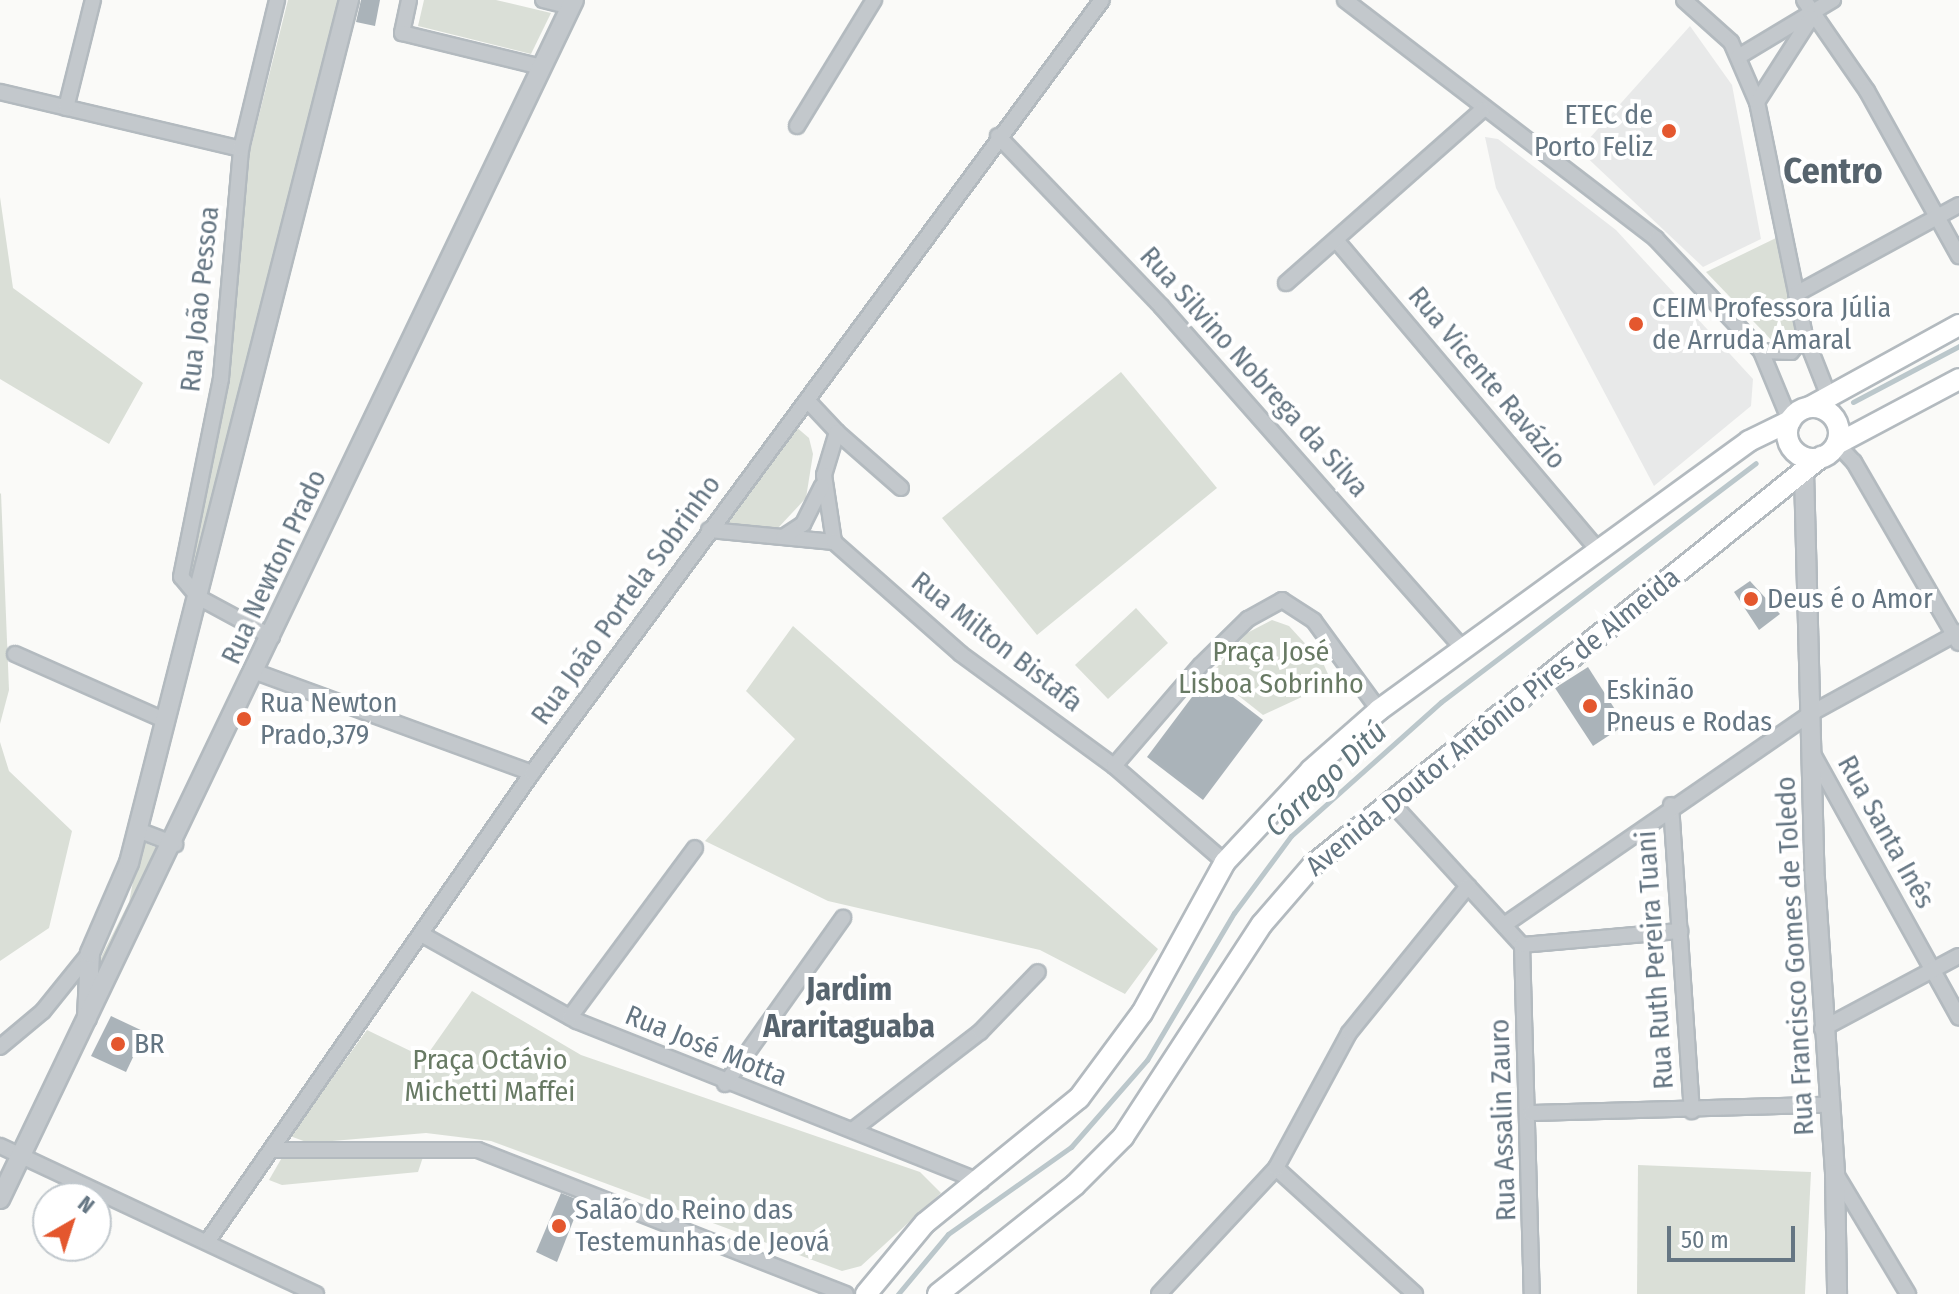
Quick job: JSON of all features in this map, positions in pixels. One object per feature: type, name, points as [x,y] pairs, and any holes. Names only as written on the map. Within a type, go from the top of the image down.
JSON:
[{"type":"main road","points":[[866,1294],[925,1223],[981,1182],[1079,1098],[1110,1060],[1225,862],[1311,770],[1379,710],[1749,441],[1959,325]]},
{"type":"main road","name":"Avenida Doutor Antônio Pires de Almeida","points":[[938,1294],[1075,1185],[1123,1137],[1164,1083],[1262,924],[1313,865],[1389,800],[1829,451],[1959,379]]},
{"type":"main road","points":[[1790,421],[1793,449],[1829,451],[1835,419],[1810,407]]},
{"type":"street","points":[[66,108],[93,0]]},
{"type":"street","name":"Rua João Pessoa","points":[[198,597],[181,577],[221,378],[241,149],[277,0]]},
{"type":"street","points":[[0,1047],[51,1002],[90,953],[118,897],[138,830],[349,0]]},
{"type":"street","points":[[409,0],[402,33],[542,67]]},
{"type":"street","points":[[543,0],[572,4]]},
{"type":"street","points":[[797,126],[874,0]]},
{"type":"street","name":"Rua João Portela Sobrinho","points":[[207,1242],[423,935],[532,773],[998,136],[1102,0]]},
{"type":"street","points":[[1345,0],[1482,110],[1656,239],[1761,351],[1790,421]]},
{"type":"street","points":[[1684,0],[1731,42],[1757,102],[1805,336],[1829,397]]},
{"type":"street","points":[[1804,0],[1867,91],[1959,256]]},
{"type":"street","points":[[1738,57],[1814,15],[1833,0]]},
{"type":"street","name":"Rua Newton Prado","points":[[0,1199],[175,844],[572,4]]},
{"type":"street","points":[[1757,102],[1814,15]]},
{"type":"street","points":[[0,92],[241,149]]},
{"type":"street","points":[[1286,283],[1482,110]]},
{"type":"street","name":"Rua Silvino Nobrega da Silva","points":[[998,136],[1161,306],[1463,649]]},
{"type":"street","points":[[1796,294],[1959,205]]},
{"type":"street","name":"Rua Vicente Ravázio","points":[[1336,240],[1599,551]]},
{"type":"street","points":[[1761,351],[1791,352],[1805,336]]},
{"type":"street","points":[[807,400],[837,432],[901,488]]},
{"type":"street","points":[[782,537],[803,524],[820,499],[837,432]]},
{"type":"street","points":[[1504,925],[1671,805],[1808,715],[1957,637],[1854,462],[1829,451]]},
{"type":"street","name":"Rua Francisco Gomes de Toledo","points":[[1804,472],[1808,715],[1814,756],[1826,1105],[1835,1174],[1837,1294]]},
{"type":"street","points":[[709,530],[834,542],[824,475]]},
{"type":"street","name":"Rua Milton Bistafa","points":[[834,542],[961,654],[1114,766],[1225,862]]},
{"type":"street","points":[[198,597],[272,637]]},
{"type":"street","points":[[1114,766],[1201,665],[1248,619],[1282,600],[1314,621],[1379,710]]},
{"type":"street","points":[[15,654],[166,721]]},
{"type":"street","points":[[256,672],[532,773]]},
{"type":"street","name":"Rua Santa Inês","points":[[1814,756],[1959,1018]]},
{"type":"street","points":[[1389,800],[1522,945],[1680,931]]},
{"type":"street","name":"Rua Ruth Pereira Tuani","points":[[1671,805],[1692,1111]]},
{"type":"street","points":[[138,830],[175,844]]},
{"type":"street","points":[[570,1017],[695,848]]},
{"type":"street","points":[[1165,1293],[1276,1168],[1349,1033],[1468,886]]},
{"type":"street","points":[[725,1084],[843,918]]},
{"type":"street","name":"Rua José Motta","points":[[423,935],[570,1017],[725,1084],[854,1129],[981,1182]]},
{"type":"street","name":"Rua Assalin Zauro","points":[[1522,945],[1531,1113],[1532,1294]]},
{"type":"street","points":[[87,1021],[90,953]]},
{"type":"street","points":[[1822,1029],[1959,956]]},
{"type":"street","points":[[854,1129],[980,1032],[1038,972]]},
{"type":"street","points":[[1531,1113],[1826,1105]]},
{"type":"street","points":[[0,1146],[316,1294]]},
{"type":"street","points":[[272,1150],[478,1150],[846,1294]]},
{"type":"street","points":[[1276,1168],[1415,1294]]},
{"type":"street","points":[[1835,1174],[1908,1294]]},
{"type":"shaded area","name":"ETEC de Porto Feliz","points":[[1690,26],[1732,85],[1761,239],[1703,267],[1579,150]]},
{"type":"shaded area","name":"CEIM Professora Júlia de Arruda Amaral","points":[[1485,137],[1498,139],[1616,230],[1753,379],[1751,406],[1654,486],[1496,188]]},
{"type":"green space","points":[[288,0],[342,0],[193,576],[189,569],[229,379],[250,151]]},
{"type":"green space","points":[[424,0],[496,0],[551,13],[531,54],[418,26]]},
{"type":"green space","points":[[0,197],[13,288],[143,383],[109,444],[0,379]]},
{"type":"green space","points":[[1776,238],[1795,332],[1791,345],[1778,347],[1706,272]]},
{"type":"green space","points":[[1121,372],[1217,488],[1037,635],[942,518]]},
{"type":"green space","points":[[795,426],[809,438],[813,454],[806,498],[778,528],[730,526],[724,518]]},
{"type":"green space","points":[[0,494],[9,690],[0,724]]},
{"type":"green space","points":[[1136,608],[1168,643],[1108,699],[1075,665]]},
{"type":"green space","name":"Praça José Lisboa Sobrinho","points":[[1272,620],[1289,626],[1323,663],[1332,683],[1263,715],[1211,674],[1247,633]]},
{"type":"green space","points":[[793,626],[1158,949],[1125,994],[1040,950],[828,901],[705,841],[795,739],[746,691]]},
{"type":"green space","points":[[0,742],[9,771],[72,831],[49,928],[0,961]]},
{"type":"green space","points":[[141,841],[162,850],[94,988],[94,971],[129,902]]},
{"type":"green space","name":"Praça Octávio Michetti Maffei","points":[[472,991],[581,1055],[920,1172],[941,1193],[861,1266],[842,1271],[491,1141],[426,1133],[309,1143],[290,1136],[367,1030],[425,1058]]},
{"type":"green space","points":[[284,1154],[424,1154],[418,1172],[282,1185],[269,1180]]},
{"type":"green space","points":[[1638,1165],[1811,1172],[1805,1294],[1637,1294]]},
{"type":"building","points":[[361,0],[380,0],[375,26],[356,22]]},
{"type":"building","name":"Deus é o Amor","points":[[1750,581],[1780,614],[1759,630],[1734,592]]},
{"type":"building","name":"Eskinão Pneus e Rodas","points":[[1588,667],[1625,725],[1593,746],[1555,688]]},
{"type":"building","points":[[1207,677],[1263,720],[1203,800],[1147,757]]},
{"type":"building","name":"BR","points":[[111,1016],[145,1032],[126,1072],[91,1056]]},
{"type":"building","name":"Salão do Reino das Testemunhas de Jeová","points":[[561,1193],[581,1201],[557,1262],[536,1252]]},
{"type":"waterway","name":"Córrego Ditú","points":[[1853,402],[1959,346]]},
{"type":"waterway","name":"Córrego Ditú","points":[[898,1294],[948,1234],[1071,1147],[1147,1060],[1234,913],[1291,836],[1441,702],[1756,463]]},
{"type":"place","name":"ETEC de Porto Feliz","points":[[1669,131]]},
{"type":"place","name":"CEIM Professora Júlia de Arruda Amaral","points":[[1636,324]]},
{"type":"place","name":"Deus é o Amor","points":[[1751,599]]},
{"type":"place","name":"Eskinão Pneus e Rodas","points":[[1590,706]]},
{"type":"place","name":"Rua Newton Prado,379","points":[[244,719]]},
{"type":"place","name":"BR","points":[[118,1044]]},
{"type":"place","name":"Salão do Reino das Testemunhas de Jeová","points":[[559,1226]]},
{"type":"district","name":"Centro","points":[[1833,172]]},
{"type":"district","name":"Jardim Araritaguaba","points":[[849,1008]]}]
